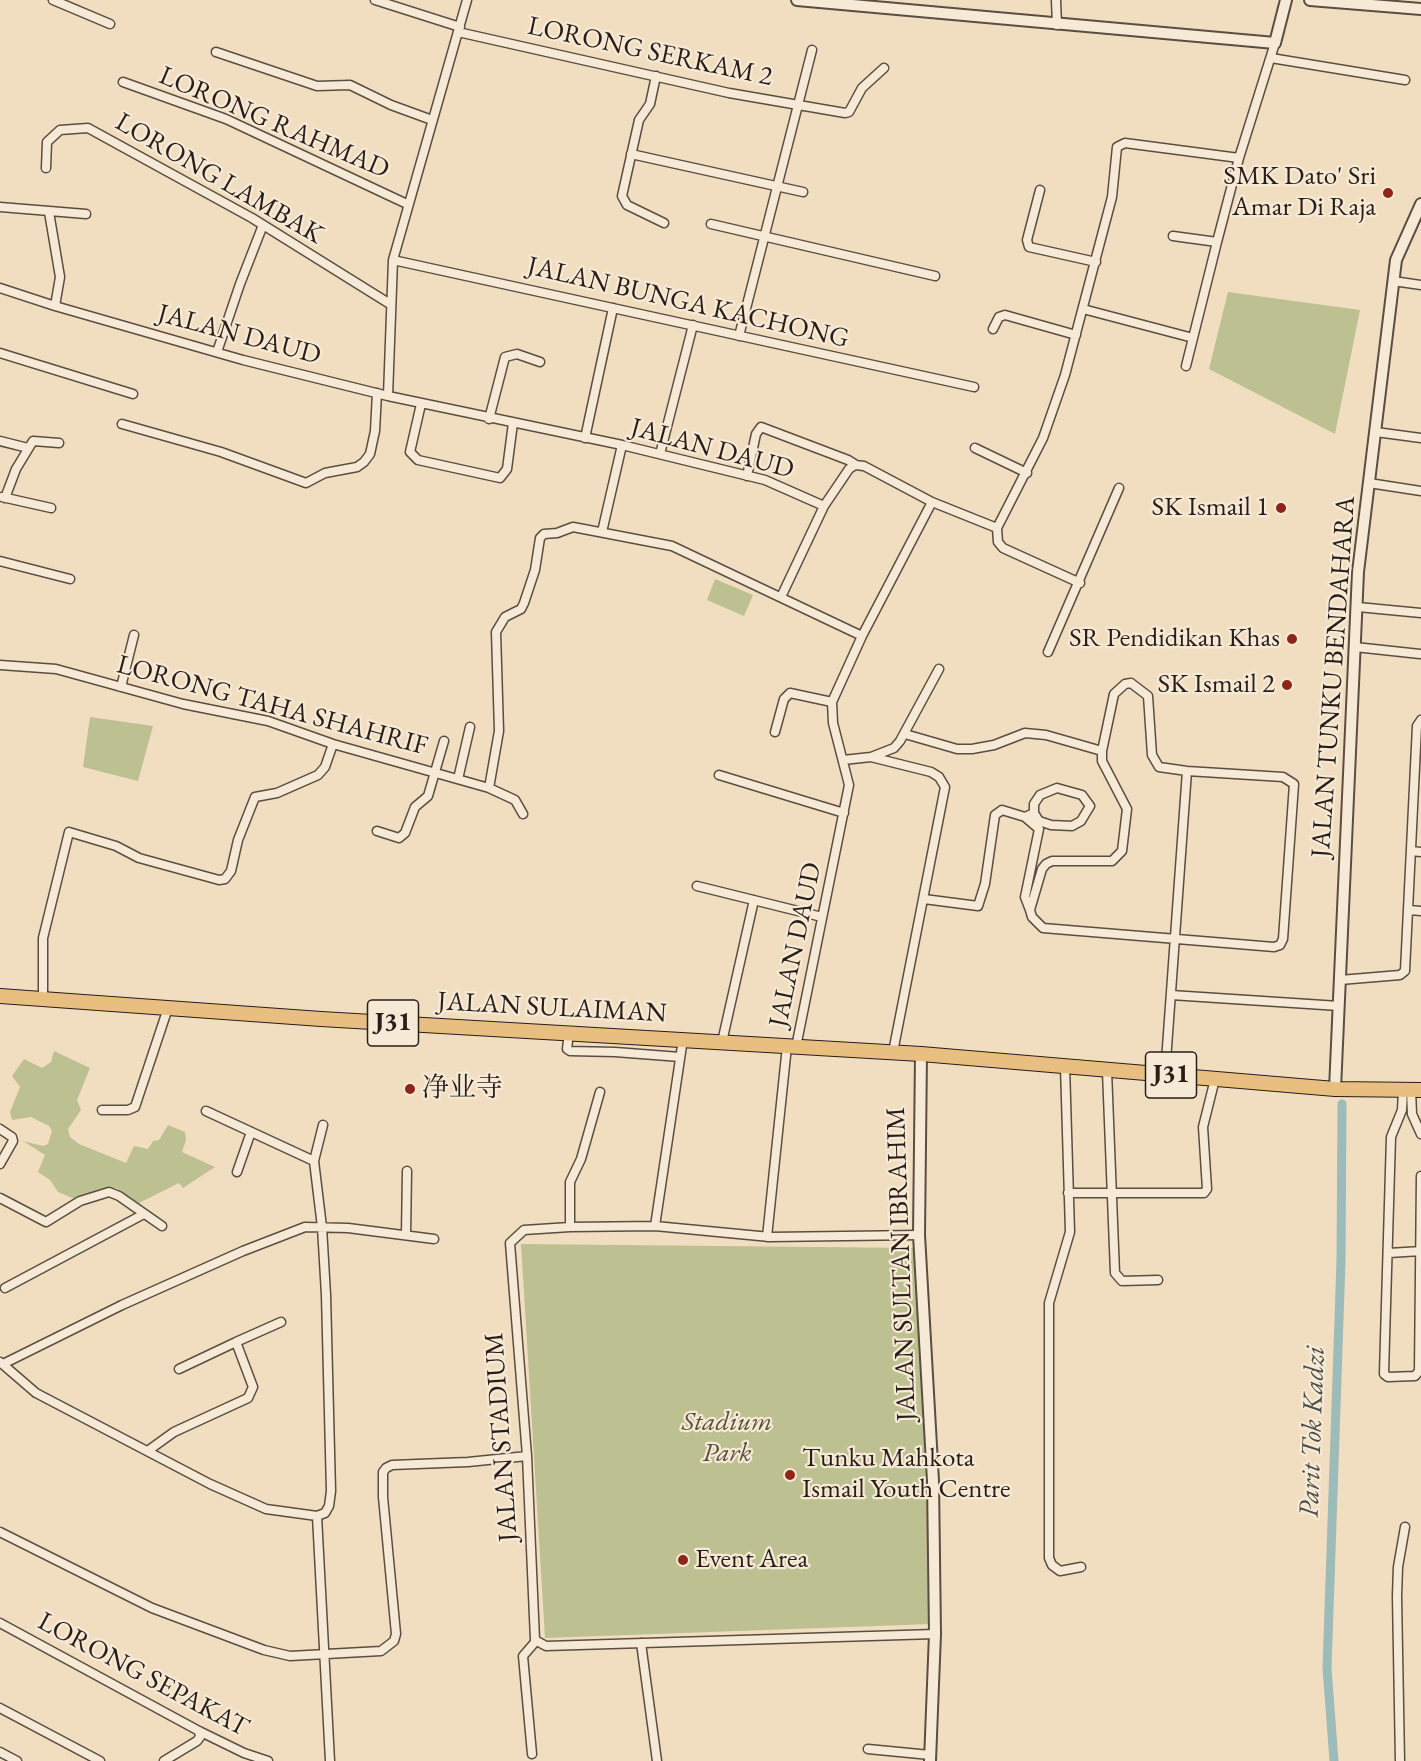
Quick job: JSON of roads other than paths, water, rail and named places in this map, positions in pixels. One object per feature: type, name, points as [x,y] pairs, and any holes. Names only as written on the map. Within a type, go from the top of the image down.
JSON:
[{"type":"main road","name":"JALAN SULAIMAN","points":[[0,996],[921,1054]]},
{"type":"main road","name":"J31","points":[[921,1054],[1335,1089],[1412,1090]]},
{"type":"street","points":[[54,0],[110,24]]},
{"type":"street","name":"LORONG SERKAM 2","points":[[375,0],[459,29],[656,76],[729,93],[849,112],[856,95],[884,68]]},
{"type":"street","points":[[388,396],[393,260],[407,204],[467,0]]},
{"type":"street","points":[[797,0],[1275,43]]},
{"type":"street","points":[[1056,0],[1058,25]]},
{"type":"street","points":[[1186,366],[1239,158],[1271,58],[1286,0]]},
{"type":"street","points":[[1310,0],[1421,9]]},
{"type":"street","points":[[740,336],[812,50]]},
{"type":"street","points":[[216,52],[317,86],[350,85],[391,105],[432,120]]},
{"type":"street","points":[[1271,58],[1405,80]]},
{"type":"street","points":[[656,76],[650,104],[639,120],[622,200],[627,205],[664,223]]},
{"type":"street","name":"LORONG RAHMAD","points":[[123,82],[226,120],[407,204]]},
{"type":"street","name":"LORONG LAMBAK","points":[[46,168],[47,142],[60,130],[88,128],[264,225],[390,304]]},
{"type":"street","points":[[1080,583],[1004,548],[998,542],[997,528],[1027,473],[1054,410],[1112,197],[1117,147],[1125,143],[1239,158]]},
{"type":"street","points":[[631,154],[803,192]]},
{"type":"street","points":[[1040,190],[1027,240],[1029,247],[1096,262]]},
{"type":"street","name":"JALAN TUNKU BENDAHARA","points":[[1335,1089],[1358,572],[1396,260],[1421,204]]},
{"type":"street","points":[[0,207],[86,214]]},
{"type":"street","points":[[49,212],[60,277],[55,306]]},
{"type":"street","points":[[711,224],[935,276]]},
{"type":"street","points":[[217,352],[240,284],[264,225]]},
{"type":"street","points":[[1173,236],[1217,243]]},
{"type":"street","name":"JALAN BUNGA KACHONG","points":[[393,260],[974,387]]},
{"type":"street","points":[[1393,281],[1421,285]]},
{"type":"street","name":"JALAN DAUD","points":[[0,288],[217,352],[388,396],[622,445],[765,480],[824,506],[844,475],[856,465]]},
{"type":"street","points":[[585,438],[612,308]]},
{"type":"street","points":[[1083,309],[1193,339]]},
{"type":"street","points":[[993,329],[999,317],[1005,315],[1076,335]]},
{"type":"street","points":[[660,454],[693,325]]},
{"type":"street","points":[[0,353],[133,394]]},
{"type":"street","points":[[489,418],[505,357],[517,354],[540,362]]},
{"type":"street","points":[[123,424],[221,452],[306,483],[325,473],[357,467],[364,462],[370,454],[375,431],[377,393]]},
{"type":"street","points":[[421,404],[410,452],[413,458],[500,478],[507,470],[513,423]]},
{"type":"street","points":[[747,476],[756,434],[761,427],[856,465],[864,466],[932,502],[997,528]]},
{"type":"street","points":[[1376,432],[1421,438]]},
{"type":"street","points":[[51,508],[3,497],[28,448],[38,440],[59,443]]},
{"type":"street","points":[[0,441],[28,448]]},
{"type":"street","points":[[602,532],[622,445]]},
{"type":"street","points":[[975,448],[1027,473]]},
{"type":"street","points":[[1369,483],[1421,491]]},
{"type":"street","points":[[1048,652],[1080,583],[1119,488]]},
{"type":"street","points":[[775,732],[784,699],[790,693],[832,702],[862,636],[932,502]]},
{"type":"street","points":[[781,597],[824,506]]},
{"type":"street","points":[[489,788],[500,731],[496,642],[499,624],[505,617],[520,609],[524,603],[535,570],[540,537],[544,534],[557,533],[573,527],[672,546],[862,636]]},
{"type":"street","points":[[0,561],[70,579]]},
{"type":"street","points":[[1358,608],[1421,613]]},
{"type":"street","points":[[121,687],[134,635]]},
{"type":"street","points":[[1355,647],[1420,654]]},
{"type":"street","name":"LORONG TAHA SHAHRIF","points":[[0,665],[56,669],[183,704],[268,721],[333,744],[489,788],[515,800],[523,814]]},
{"type":"street","points":[[843,760],[871,757],[894,748],[905,734],[939,669]]},
{"type":"street","points":[[1030,815],[1039,829],[1025,897],[1030,910],[1036,923],[1043,928],[1275,947],[1280,945],[1283,939],[1294,784],[1283,777],[1164,769],[1154,761],[1148,696],[1131,683],[1125,684],[1114,694],[1102,751],[1102,761],[1127,809],[1122,851],[1112,861],[1052,861],[1046,864],[1042,869],[1030,910]]},
{"type":"street","name":"JALAN DAUD","points":[[767,1237],[791,1046],[822,917],[849,785],[833,723],[832,702]]},
{"type":"street","points":[[1340,981],[1400,975],[1404,971],[1417,726],[1421,720]]},
{"type":"street","points":[[458,779],[470,727]]},
{"type":"street","points":[[905,734],[957,749],[972,749],[994,745],[1024,733],[1102,751]]},
{"type":"street","points":[[378,831],[402,837],[415,807],[428,796],[444,741]]},
{"type":"street","points":[[43,999],[43,938],[69,832],[176,869],[219,880],[225,879],[231,871],[238,840],[255,797],[277,794],[318,775],[325,767],[333,744]]},
{"type":"street","points":[[871,757],[931,772],[939,777],[945,787],[893,1053]]},
{"type":"street","points":[[1164,1075],[1187,771]]},
{"type":"street","points":[[719,775],[844,813]]},
{"type":"street","points":[[924,899],[978,906],[985,884],[995,815],[1002,810],[1030,815],[1051,825],[1072,826],[1081,821],[1090,806],[1082,795],[1057,788],[1040,795],[1030,815]]},
{"type":"street","points":[[1411,851],[1421,852]]},
{"type":"street","points":[[697,886],[822,917]]},
{"type":"street","points":[[722,1042],[754,900]]},
{"type":"street","points":[[1408,910],[1421,910]]},
{"type":"street","points":[[1171,995],[1339,1006]]},
{"type":"street","points":[[102,1110],[128,1110],[135,1107],[168,1008]]},
{"type":"street","points":[[569,1033],[567,1049],[570,1052],[615,1052],[680,1057]]},
{"type":"street","points":[[615,1052],[619,1036]]},
{"type":"street","points":[[655,1226],[683,1039]]},
{"type":"street","name":"JALAN SULTAN IBRAHIM","points":[[921,1054],[919,1235],[933,1481],[936,1634],[930,1758]]},
{"type":"street","points":[[1065,1066],[1069,1239],[1049,1303],[1049,1558],[1052,1565],[1060,1571],[1081,1567]]},
{"type":"street","points":[[1107,1071],[1115,1273],[1118,1279],[1158,1280]]},
{"type":"street","points":[[1068,1193],[1204,1193],[1207,1189],[1203,1127],[1215,1079]]},
{"type":"street","points":[[1412,1090],[1412,1114],[1421,1134]]},
{"type":"street","points":[[1412,1090],[1391,1137],[1384,1374],[1388,1377],[1415,1376],[1419,1371],[1421,1176]]},
{"type":"street","points":[[570,1227],[570,1182],[581,1160],[600,1092]]},
{"type":"street","points":[[206,1111],[314,1161]]},
{"type":"street","points":[[323,1125],[314,1161],[322,1227],[330,1491],[329,1506],[325,1513],[313,1516],[266,1509],[210,1484],[149,1450],[36,1393],[1,1363],[122,1305],[243,1251],[305,1227],[322,1227],[434,1239]]},
{"type":"street","points":[[0,1130],[12,1137],[0,1164]]},
{"type":"street","points":[[237,1172],[251,1132]]},
{"type":"street","points":[[406,1235],[407,1171]]},
{"type":"street","points":[[0,1198],[46,1222],[80,1201],[109,1192],[119,1196],[142,1215],[162,1226]]},
{"type":"street","points":[[5,1287],[142,1215]]},
{"type":"street","name":"JALAN STADIUM","points":[[536,1641],[527,1456],[510,1243],[524,1230],[570,1227],[655,1226],[767,1237],[919,1235]]},
{"type":"street","points":[[1389,1253],[1420,1251]]},
{"type":"street","points":[[180,1369],[281,1322]]},
{"type":"street","points":[[149,1450],[185,1426],[248,1398],[253,1387],[236,1342]]},
{"type":"street","points":[[0,1532],[104,1586],[168,1615],[282,1655],[381,1651],[394,1641],[383,1472],[392,1465],[468,1462],[527,1456]]},
{"type":"street","points":[[313,1516],[326,1655],[330,1761]]},
{"type":"street","points":[[1400,1761],[1397,1656],[1398,1567],[1405,1527]]},
{"type":"street","name":"LORONG SEPAKAT","points":[[0,1623],[199,1731],[244,1753],[268,1761]]},
{"type":"street","points":[[532,1754],[523,1656],[536,1641],[546,1646],[936,1634]]},
{"type":"street","points":[[641,1643],[657,1761]]},
{"type":"street","points":[[0,1708],[99,1761]]},
{"type":"street","points":[[164,1761],[197,1741],[200,1737],[199,1731]]},
{"type":"street","points":[[868,1749],[930,1758]]},
{"type":"street","points":[[0,1752],[17,1761]]},
{"type":"waterway","name":"Parit Tok Kadzi","points":[[1334,1761],[1327,1668],[1341,1261],[1342,1104]]},
{"type":"place","name":"SMK Dato' Sri Amar Di Raja","points":[[1388,193]]},
{"type":"place","name":"SK Ismail 1","points":[[1281,508]]},
{"type":"place","name":"SR Pendidikan Khas","points":[[1292,639]]},
{"type":"place","name":"SK Ismail 2","points":[[1287,685]]},
{"type":"place","name":"净业寺","points":[[410,1089]]},
{"type":"place","name":"Tunku Mahkota Ismail Youth Centre","points":[[790,1475]]},
{"type":"place","name":"Event Area","points":[[683,1560]]},
{"type":"park label","name":"Stadium Park","points":[[727,1438]]}]
